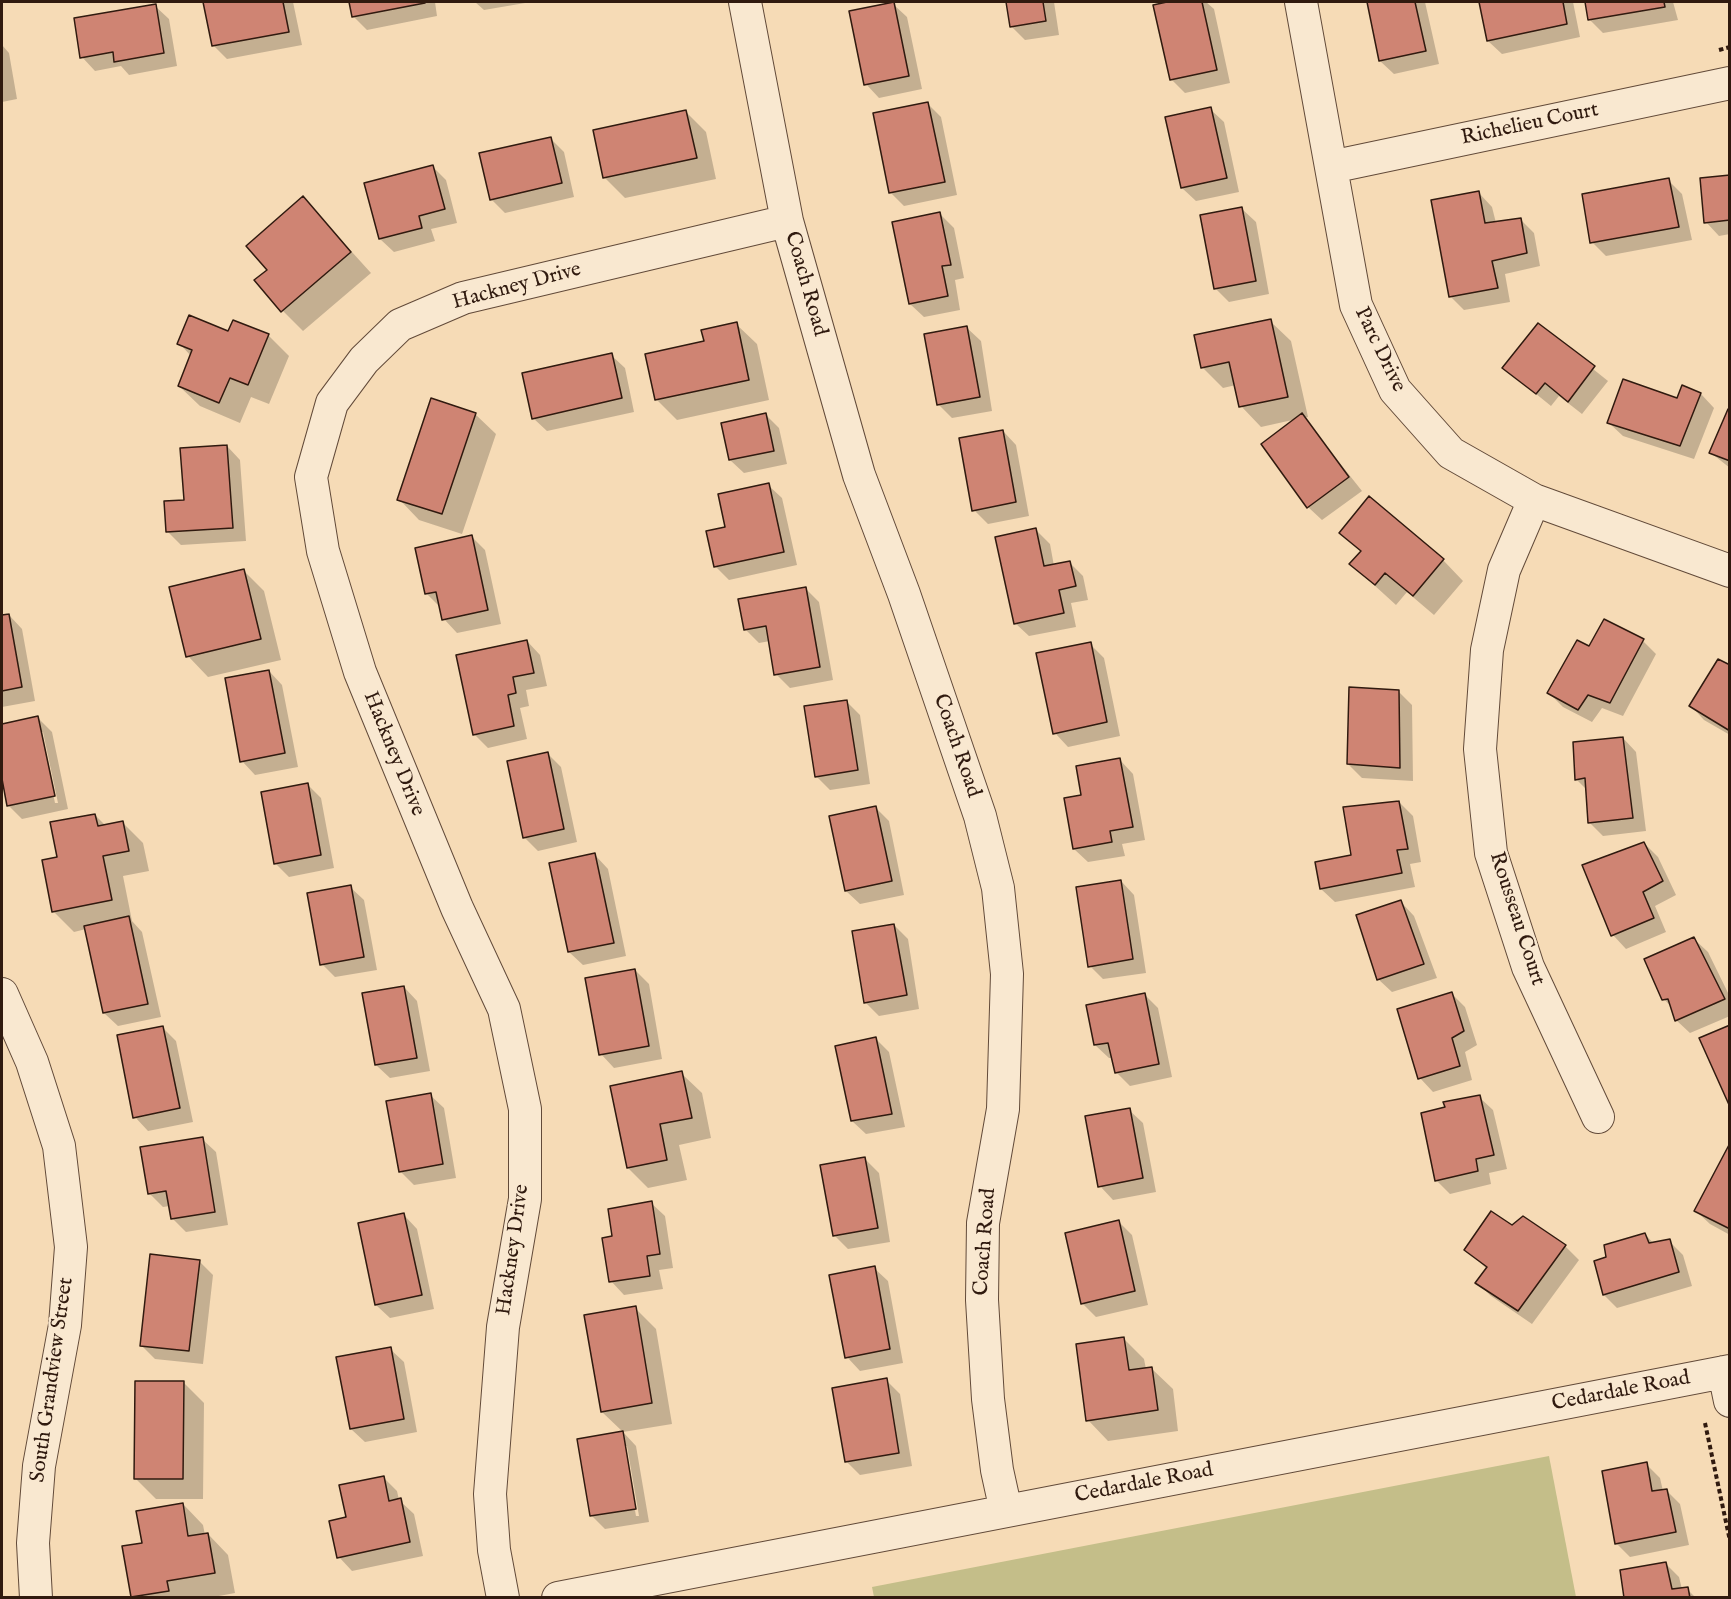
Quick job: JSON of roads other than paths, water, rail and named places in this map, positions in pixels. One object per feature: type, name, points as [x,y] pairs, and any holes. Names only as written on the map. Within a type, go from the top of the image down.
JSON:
[{"type":"street","name":"Coach Road","points":[[745,2],[787,221],[859,475],[904,594],[980,816],[998,888],[1007,974],[1003,1109],[983,1222],[982,1300],[988,1399],[997,1470],[1006,1511]]},
{"type":"street","name":"Parc Drive","points":[[1301,2],[1356,304],[1395,390],[1451,453],[1534,500],[1730,572]]},
{"type":"street","name":"Richelieu Court","points":[[1330,167],[1730,82]]},
{"type":"street","name":"Hackney Drive","points":[[503,1598],[494,1550],[490,1494],[503,1327],[525,1199],[525,1109],[504,1009],[453,898],[360,672],[322,551],[311,477],[332,403],[364,360],[400,325],[463,298],[787,221]]},
{"type":"street","name":"Rousseau Court","points":[[1534,500],[1504,570],[1487,650],[1480,749],[1491,853],[1528,967],[1598,1117]]},
{"type":"street","name":"South Grandview Street","points":[[2,994],[32,1062],[59,1146],[71,1247],[65,1325],[39,1466],[33,1543],[36,1598]]},
{"type":"street","name":"Cedardale Road","points":[[558,1598],[1006,1511],[1728,1381]]}]
